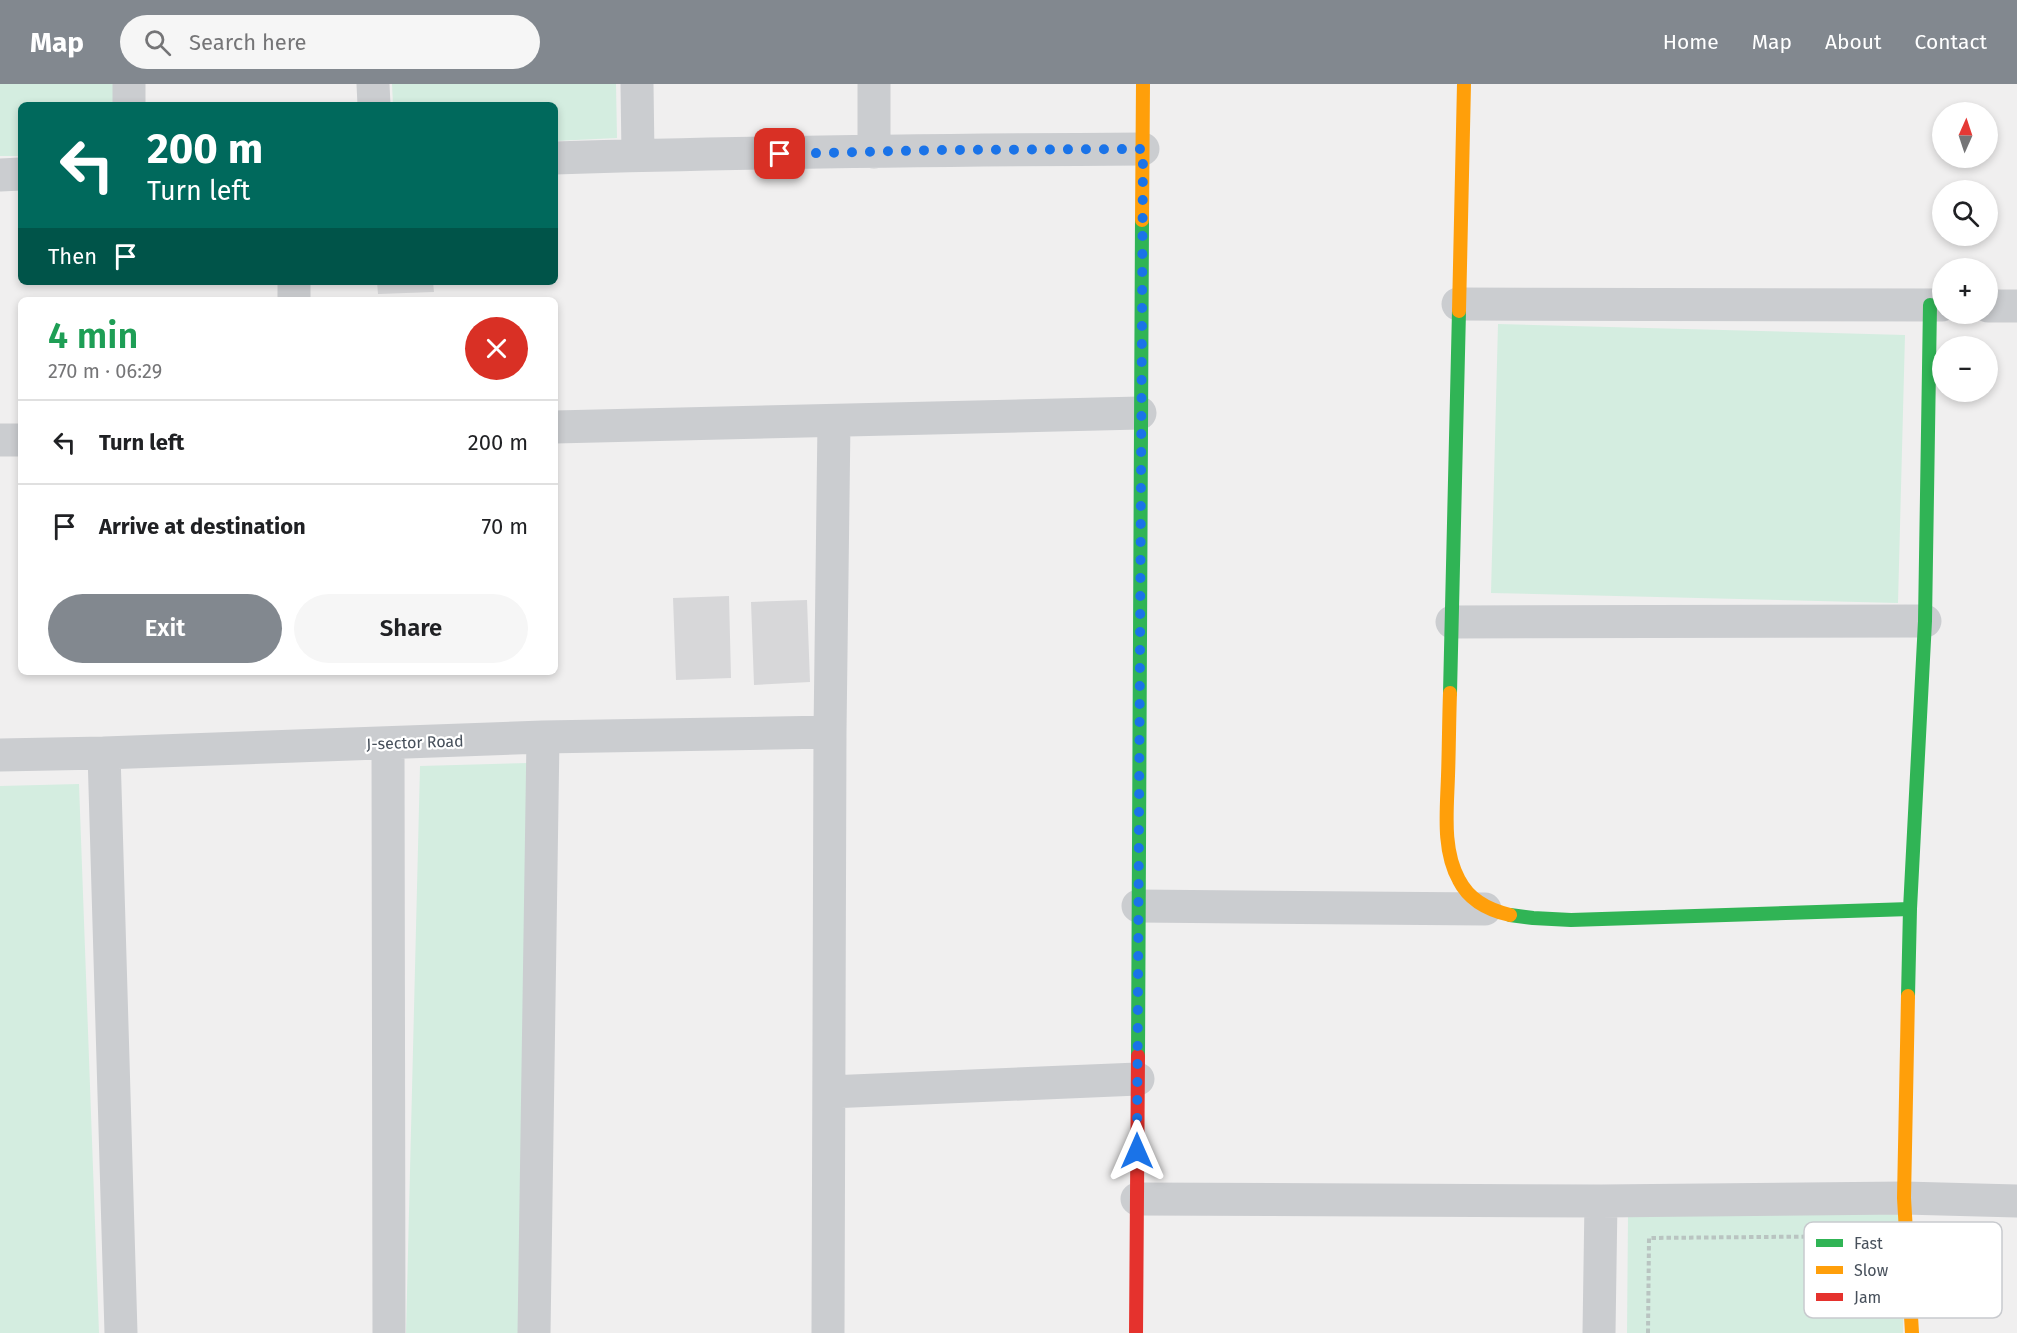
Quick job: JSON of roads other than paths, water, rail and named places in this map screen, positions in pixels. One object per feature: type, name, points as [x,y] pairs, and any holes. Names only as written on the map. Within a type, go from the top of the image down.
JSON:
[{"type":"street","points":[[129,84],[129,102]]},
{"type":"street","points":[[373,84],[374,102]]},
{"type":"street","points":[[638,84],[638,155]]},
{"type":"street","points":[[874,84],[874,152]]},
{"type":"street","points":[[1136,1333],[1143,84]]},
{"type":"street","points":[[1464,84],[1447,802],[1451,859],[1462,888],[1485,909]]},
{"type":"street","points":[[558,158],[940,150],[1143,149]]},
{"type":"street","points":[[0,175],[18,174]]},
{"type":"street","points":[[1458,304],[1932,305]]},
{"type":"street","points":[[1998,306],[2017,306]]},
{"type":"street","points":[[1905,1222],[1910,909],[1925,621],[1935,324]]},
{"type":"street","points":[[558,427],[1140,413]]},
{"type":"street","points":[[828,1333],[830,732],[834,421]]},
{"type":"street","points":[[0,440],[18,440]]},
{"type":"street","points":[[1452,622],[1925,621]]},
{"type":"street","name":"J-sector Road","points":[[0,755],[543,737],[830,732]]},
{"type":"street","points":[[534,1333],[543,737]]},
{"type":"street","points":[[388,743],[388,1333]]},
{"type":"street","points":[[104,753],[121,1333]]},
{"type":"street","points":[[1138,906],[1485,909],[1519,918],[1571,920],[1910,909]]},
{"type":"street","points":[[829,1092],[1138,1079]]},
{"type":"street","points":[[1137,1198],[1601,1201],[1904,1198],[2017,1201]]},
{"type":"street","points":[[1599,1333],[1601,1201]]},
{"type":"street","points":[[1911,1318],[1912,1333]]}]
